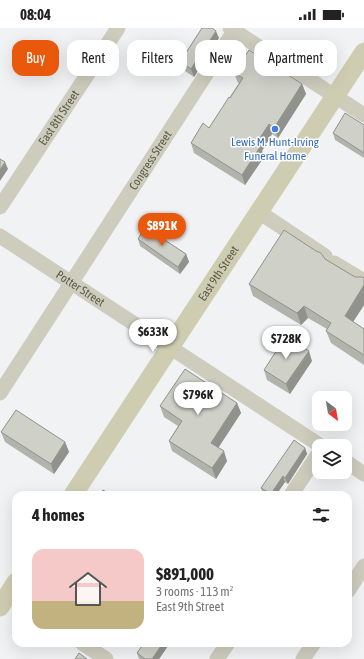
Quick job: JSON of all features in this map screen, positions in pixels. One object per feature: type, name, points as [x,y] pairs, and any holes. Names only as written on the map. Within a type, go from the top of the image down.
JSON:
[{"type":"main road","name":"East 9th Street","points":[[76,491],[364,52]]},
{"type":"street","name":"East 8th Street","points":[[0,207],[118,28]]},
{"type":"street","points":[[233,29],[364,115]]},
{"type":"street","name":"Congress Street","points":[[0,393],[72,283],[233,29]]},
{"type":"street","points":[[259,212],[329,260],[364,281]]},
{"type":"street","name":"Potter Street","points":[[0,236],[312,440]]},
{"type":"street","points":[[293,491],[312,463]]},
{"type":"street","points":[[352,466],[364,474]]},
{"type":"street","points":[[352,585],[364,566]]},
{"type":"street","points":[[88,647],[106,659]]},
{"type":"street","points":[[217,659],[225,647]]},
{"type":"street","points":[[303,659],[311,647]]},
{"type":"building","points":[[202,28],[212,28],[216,31],[210,40],[195,40],[195,63],[191,69],[187,66],[187,51]]},
{"type":"building","points":[[249,50],[254,53],[254,76],[290,76],[302,84],[274,128],[269,124],[256,144],[260,147],[242,175],[191,143],[203,123],[209,128],[243,78],[239,76],[246,76],[246,55]]},
{"type":"building","points":[[345,113],[364,125],[364,153],[333,133]]},
{"type":"building","points":[[0,159],[5,162],[0,170]]},
{"type":"building","points":[[145,227],[186,254],[178,267],[138,239]]},
{"type":"building","points":[[284,230],[321,253],[325,259],[355,277],[364,278],[364,285],[345,316],[364,329],[364,355],[326,331],[331,323],[304,306],[297,313],[249,284]]},
{"type":"building","points":[[286,336],[309,351],[286,384],[264,370]]},
{"type":"building","points":[[185,369],[237,403],[211,443],[224,451],[212,468],[169,441],[182,421],[160,406]]},
{"type":"building","points":[[16,410],[65,442],[51,464],[1,432]]},
{"type":"building","points":[[294,440],[305,448],[285,478],[283,476],[273,491],[266,491],[261,488]]},
{"type":"building","points":[[141,647],[160,647],[152,659],[145,659],[137,653]]},
{"type":"building","points":[[79,653],[87,659],[75,659]]},
{"type":"place","name":"Lewis M. Hunt-Irving Funeral Home","points":[[275,129]]}]
